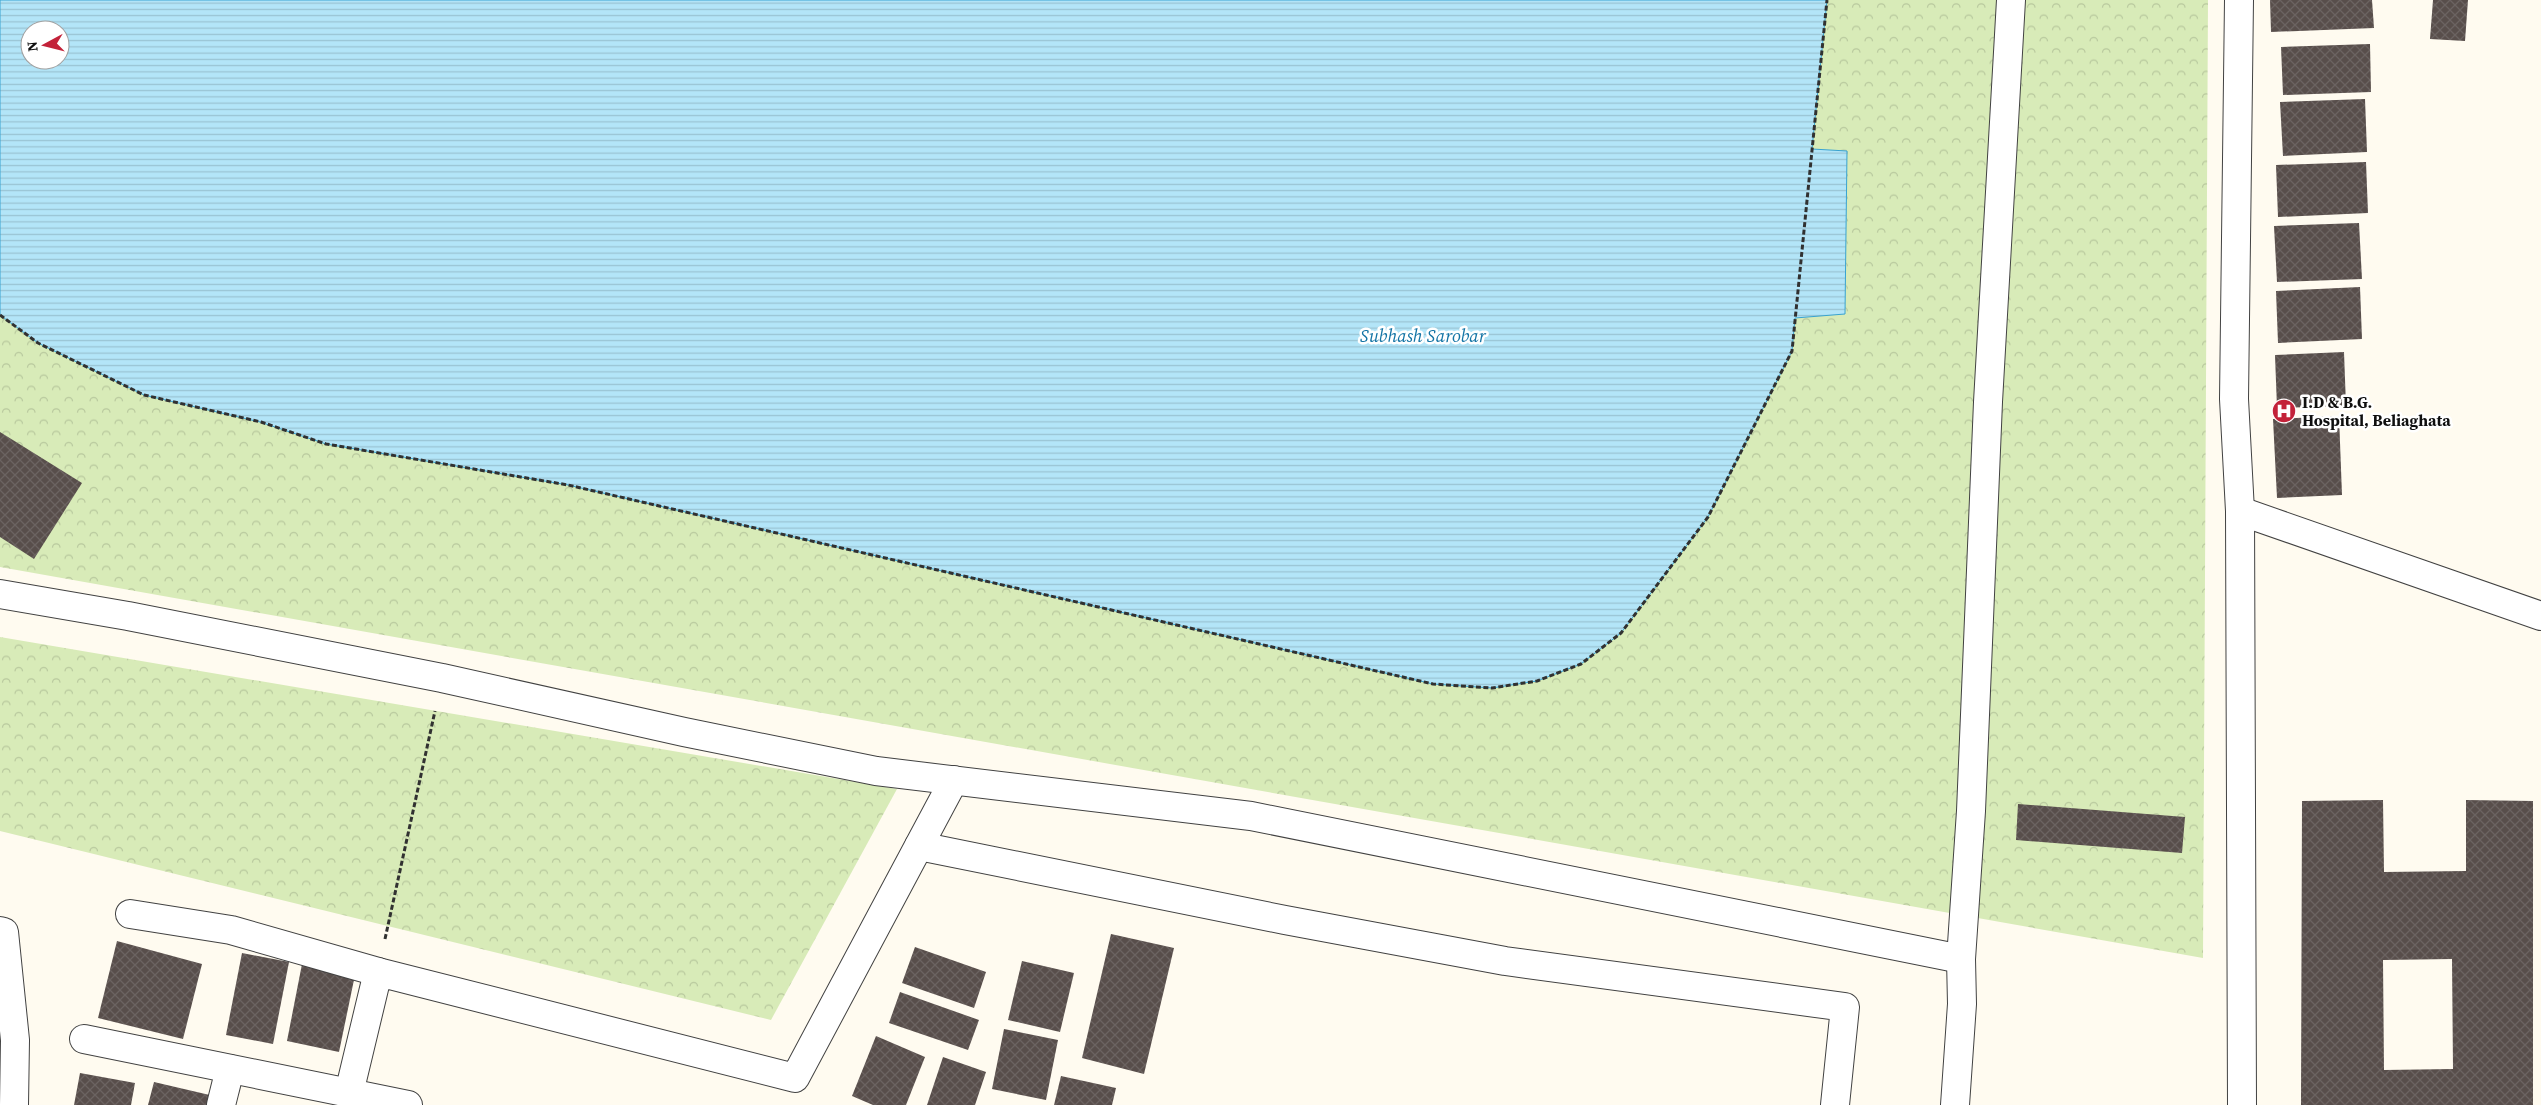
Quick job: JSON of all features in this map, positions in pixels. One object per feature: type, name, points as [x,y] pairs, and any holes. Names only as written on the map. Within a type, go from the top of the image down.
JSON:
[{"type":"street","points":[[1955,1105],[1962,1004],[1960,959],[1971,811],[1988,402],[2011,0]]},
{"type":"street","points":[[2239,0],[2234,398],[2240,511],[2242,1105]]},
{"type":"street","points":[[2240,511],[2541,616]]},
{"type":"street","points":[[0,594],[128,616],[442,678],[684,732],[876,771],[1251,816],[1960,959]]},
{"type":"street","points":[[130,914],[231,930],[378,972],[795,1078],[954,780]]},
{"type":"street","points":[[919,846],[1285,920],[1505,962],[1845,1007],[1835,1105]]},
{"type":"street","points":[[0,930],[4,932],[14,1040],[14,1105]]},
{"type":"street","points":[[349,1093],[378,972]]},
{"type":"street","points":[[84,1039],[408,1105]]},
{"type":"street","points":[[221,1105],[230,1069]]},
{"type":"path","points":[[0,315],[38,343],[144,395],[260,422],[326,444],[568,485],[1433,684],[1492,688],[1537,682],[1581,664],[1621,633],[1708,517],[1792,351],[1827,0]]},
{"type":"path","points":[[378,972],[442,678]]},
{"type":"green space","points":[[0,0],[2208,0],[2203,958],[0,567]]},
{"type":"green space","points":[[0,637],[897,789],[771,1020],[0,831]]},
{"type":"water","name":"Subhash Sarobar","points":[[0,0],[1827,0],[1812,149],[1847,151],[1845,314],[1795,318],[1792,351],[1708,517],[1621,633],[1581,664],[1537,681],[1492,688],[1433,684],[568,485],[326,444],[260,422],[144,395],[38,343],[0,315]]},
{"type":"building","points":[[2270,0],[2372,0],[2374,28],[2271,32]]},
{"type":"building","points":[[2433,0],[2468,0],[2465,41],[2430,39]]},
{"type":"building","points":[[2370,44],[2371,92],[2283,95],[2281,47]]},
{"type":"building","points":[[2365,99],[2367,152],[2283,156],[2280,102]]},
{"type":"building","points":[[2366,162],[2368,213],[2278,217],[2276,165]]},
{"type":"building","points":[[2359,223],[2362,279],[2277,282],[2274,226]]},
{"type":"building","points":[[2360,287],[2362,339],[2278,343],[2276,291]]},
{"type":"building","points":[[2344,352],[2346,406],[2277,408],[2275,355]]},
{"type":"building","points":[[2339,416],[2342,495],[2277,498],[2273,419]]},
{"type":"building","points":[[0,432],[82,483],[34,559],[0,537]]},
{"type":"building","points":[[2383,800],[2384,872],[2466,871],[2466,800],[2533,801],[2533,1105],[2301,1105],[2302,801]],"holes":[[[2452,959],[2453,1069],[2384,1070],[2383,960]]]},
{"type":"building","points":[[2018,804],[2185,817],[2182,853],[2016,840]]},
{"type":"building","points":[[1111,934],[1174,948],[1144,1074],[1082,1058]]},
{"type":"building","points":[[117,941],[202,964],[183,1039],[98,1018]]},
{"type":"building","points":[[915,947],[986,972],[974,1008],[902,983]]},
{"type":"building","points":[[242,953],[289,962],[273,1044],[226,1035]]},
{"type":"building","points":[[1022,961],[1074,973],[1060,1032],[1008,1020]]},
{"type":"building","points":[[302,964],[355,975],[339,1052],[287,1041]]},
{"type":"building","points":[[900,992],[979,1020],[968,1050],[889,1023]]},
{"type":"building","points":[[1004,1029],[1058,1040],[1046,1100],[992,1089]]},
{"type":"building","points":[[876,1036],[925,1057],[906,1105],[873,1105],[852,1096]]},
{"type":"building","points":[[943,1057],[986,1072],[975,1105],[927,1105]]},
{"type":"building","points":[[80,1073],[135,1083],[131,1105],[74,1105]]},
{"type":"building","points":[[1061,1076],[1116,1088],[1112,1105],[1054,1105]]},
{"type":"building","points":[[154,1082],[214,1096],[212,1105],[148,1105]]},
{"type":"place","name":"I.D & B.G. Hospital, Beliaghata","points":[[2284,411]]}]
